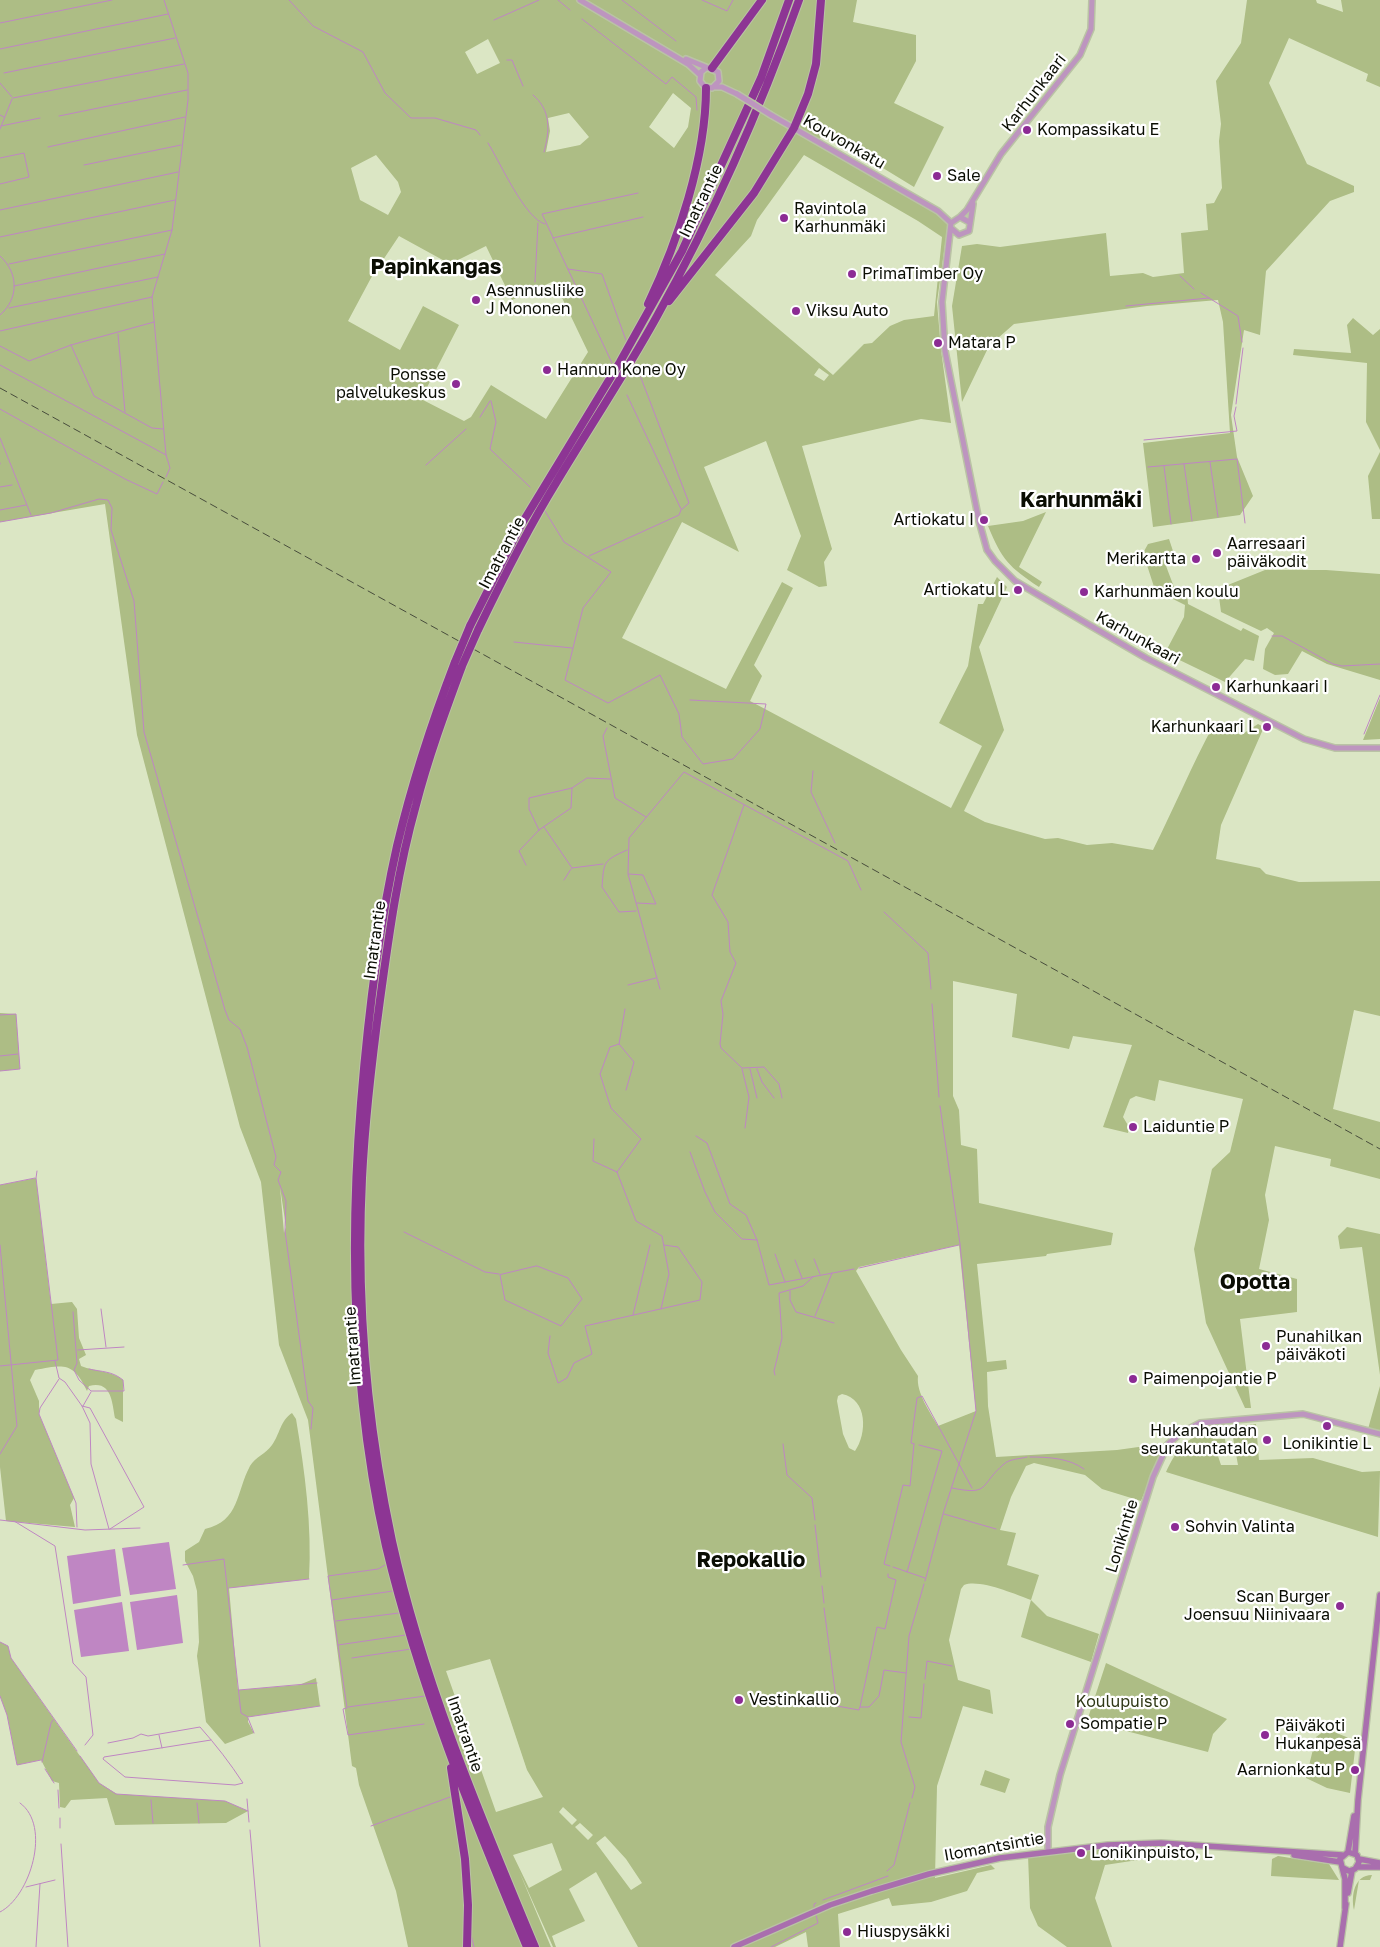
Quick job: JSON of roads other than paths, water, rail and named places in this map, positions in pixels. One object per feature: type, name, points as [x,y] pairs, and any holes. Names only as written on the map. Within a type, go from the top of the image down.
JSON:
[{"type":"highway","points":[[709,68],[762,0]]},
{"type":"highway","name":"Imatrantie","points":[[527,1947],[450,1758],[405,1617],[379,1510],[365,1431],[354,1267],[355,1178],[365,1063],[382,925],[408,804],[432,726],[458,664],[521,525],[635,336],[682,251],[719,175],[761,78],[789,0]]},
{"type":"highway","name":"Imatrantie","points":[[474,628],[528,531],[656,319],[690,255],[750,128],[770,80],[799,0]]},
{"type":"highway","points":[[656,319],[758,188],[794,128],[808,94],[816,64],[821,0]]},
{"type":"highway","points":[[635,336],[689,198],[710,87]]},
{"type":"highway","name":"Imatrantie","points":[[458,664],[415,807],[390,926],[375,1036],[362,1178],[361,1267],[373,1431],[386,1506],[412,1615],[476,1805],[535,1947]]},
{"type":"highway","points":[[450,1758],[467,1874],[467,1947]]},
{"type":"main road","points":[[1380,1595],[1378,1629],[1358,1800],[1355,1854],[1359,1860],[1380,1863]]},
{"type":"main road","points":[[1345,1908],[1341,1865],[1358,1800]]},
{"type":"main road","name":"Ilomantsintie","points":[[734,1947],[830,1905],[896,1883],[963,1865],[1048,1851],[1161,1843],[1355,1854]]},
{"type":"main road","name":"Ilomantsintie","points":[[1272,1850],[1355,1869],[1380,1867]]},
{"type":"main road","points":[[1340,1947],[1345,1908],[1359,1860]]},
{"type":"street","points":[[580,0],[696,69],[700,75],[701,84],[710,87],[720,78],[718,72],[676,56]]},
{"type":"street","name":"Karhunkaari","points":[[1092,0],[1091,29],[1080,55],[1002,154],[967,210],[951,226],[942,314],[948,373],[977,514],[990,556],[1006,573],[1038,596],[1146,658],[1312,743],[1335,748],[1380,748]]},
{"type":"street","points":[[700,75],[709,68]]},
{"type":"street","name":"Kouvonkatu","points":[[720,78],[737,94]]},
{"type":"street","name":"Kouvonkatu","points":[[710,87],[722,87],[737,94],[938,211],[969,222]]},
{"type":"street","name":"Karhunkaari","points":[[948,252],[959,235],[969,231],[969,222],[976,194]]},
{"type":"street","name":"Kouvonkatu","points":[[938,211],[959,235]]},
{"type":"street","name":"Lonikintie","points":[[1048,1851],[1048,1827],[1070,1739],[1153,1477],[1168,1444],[1181,1433],[1200,1423],[1298,1414],[1380,1434]]},
{"type":"waterway","points":[[0,23],[112,0]]},
{"type":"waterway","points":[[164,0],[188,73],[188,100],[172,230],[152,297],[166,455],[170,468],[166,477]]},
{"type":"waterway","points":[[289,0],[313,26],[363,52],[385,93],[411,118],[435,118],[476,130],[480,135]]},
{"type":"waterway","points":[[494,20],[539,0]]},
{"type":"waterway","points":[[558,0],[570,10]]},
{"type":"waterway","points":[[622,0],[676,41]]},
{"type":"waterway","points":[[702,0],[727,11],[733,0]]},
{"type":"waterway","points":[[0,49],[168,14]]},
{"type":"waterway","points":[[582,19],[666,84],[672,77],[696,97],[697,110]]},
{"type":"waterway","points":[[4,73],[175,38]]},
{"type":"waterway","points":[[507,60],[512,60],[523,86]]},
{"type":"waterway","points":[[13,98],[184,64]]},
{"type":"waterway","points":[[0,83],[12,97]]},
{"type":"waterway","points":[[59,116],[187,90]]},
{"type":"waterway","points":[[533,95],[543,107],[548,121],[544,152]]},
{"type":"waterway","points":[[0,129],[12,99]]},
{"type":"waterway","points":[[0,115],[4,117]]},
{"type":"waterway","points":[[48,147],[185,117]]},
{"type":"waterway","points":[[1,126],[40,118]]},
{"type":"waterway","points":[[488,143],[521,201],[537,220],[545,224]]},
{"type":"waterway","points":[[84,165],[181,145]]},
{"type":"waterway","points":[[0,158],[24,153],[29,177],[0,184]]},
{"type":"waterway","points":[[0,210],[178,172]]},
{"type":"waterway","points":[[612,363],[542,214],[638,193]]},
{"type":"waterway","points":[[0,237],[175,200]]},
{"type":"waterway","points":[[553,238],[643,217]]},
{"type":"waterway","points":[[535,282],[538,223]]},
{"type":"waterway","points":[[9,264],[172,230]]},
{"type":"waterway","points":[[14,286],[165,254]]},
{"type":"waterway","points":[[0,256],[11,270],[14,286],[11,301],[0,315]]},
{"type":"waterway","points":[[568,269],[602,274],[627,343]]},
{"type":"waterway","points":[[1180,276],[1194,289]]},
{"type":"waterway","points":[[9,308],[158,277]]},
{"type":"waterway","points":[[1201,293],[1238,316],[1242,342]]},
{"type":"waterway","points":[[0,331],[152,297]]},
{"type":"waterway","points":[[1126,306],[1209,298]]},
{"type":"waterway","points":[[0,346],[29,361],[71,345],[154,322]]},
{"type":"waterway","points":[[118,334],[125,412]]},
{"type":"waterway","points":[[71,345],[94,396],[152,428],[163,429]]},
{"type":"waterway","points":[[1236,404],[1243,348]]},
{"type":"waterway","points":[[0,365],[166,455]]},
{"type":"waterway","points":[[589,556],[679,515],[681,510],[689,503],[641,378],[634,368]]},
{"type":"waterway","points":[[627,395],[681,509]]},
{"type":"waterway","points":[[480,417],[490,401]]},
{"type":"waterway","points":[[491,401],[496,422],[490,449],[530,487]]},
{"type":"waterway","points":[[1144,440],[1237,431],[1234,416],[1236,407]]},
{"type":"waterway","points":[[0,409],[125,479],[157,494],[163,482]]},
{"type":"waterway","points":[[426,465],[466,429]]},
{"type":"waterway","points":[[0,438],[31,515]]},
{"type":"waterway","points":[[1148,467],[1237,459],[1245,523]]},
{"type":"waterway","points":[[1210,462],[1218,517]]},
{"type":"waterway","points":[[1184,464],[1192,521]]},
{"type":"waterway","points":[[1164,466],[1171,524]]},
{"type":"waterway","points":[[0,487],[12,485]]},
{"type":"waterway","points":[[0,522],[51,513],[99,499],[108,500],[112,508],[111,530],[134,601],[144,732],[225,1010],[229,1020],[240,1029],[247,1047],[276,1157],[274,1165],[281,1172],[278,1180],[286,1201],[285,1231],[308,1401],[313,1408],[311,1429]]},
{"type":"waterway","points":[[0,510],[26,505]]},
{"type":"waterway","points":[[545,511],[564,542],[611,572],[583,608],[565,680],[608,703],[660,675],[679,714],[682,737],[703,764],[733,759],[760,729],[766,704],[690,700]]},
{"type":"waterway","points":[[1272,636],[1282,636],[1333,664],[1342,666],[1380,664]]},
{"type":"waterway","points":[[514,642],[572,648]]},
{"type":"waterway","points":[[1364,734],[1380,695]]},
{"type":"waterway","points":[[607,728],[603,736],[615,798],[646,817]]},
{"type":"waterway","points":[[813,771],[811,792],[835,843]]},
{"type":"waterway","points":[[660,989],[628,874],[629,838],[684,772],[848,861],[861,890]]},
{"type":"waterway","points":[[539,830],[529,809],[529,798],[572,788],[587,778],[610,779]]},
{"type":"waterway","points":[[526,865],[519,851],[539,830],[571,808],[572,788]]},
{"type":"waterway","points":[[744,805],[712,895],[728,922],[730,952],[736,963],[721,1001],[723,1014],[720,1044],[721,1048],[742,1068],[764,1067],[779,1084],[782,1098]]},
{"type":"waterway","points":[[544,827],[572,868]]},
{"type":"waterway","points":[[627,850],[606,863],[602,887],[619,912],[636,911]]},
{"type":"waterway","points":[[572,868],[603,864]]},
{"type":"waterway","points":[[564,880],[571,869]]},
{"type":"waterway","points":[[629,874],[643,875],[656,904],[637,903]]},
{"type":"waterway","points":[[884,912],[928,953],[931,989]]},
{"type":"waterway","points":[[628,985],[656,978]]},
{"type":"waterway","points":[[932,1004],[939,1097]]},
{"type":"waterway","points":[[625,1009],[619,1044],[634,1062],[626,1090]]},
{"type":"waterway","points":[[0,1015],[16,1014],[20,1069],[0,1071]]},
{"type":"waterway","points":[[617,1172],[641,1139],[611,1108],[600,1074],[610,1047],[619,1044]]},
{"type":"waterway","points":[[0,1056],[18,1054]]},
{"type":"waterway","points":[[742,1069],[749,1097],[745,1128]]},
{"type":"waterway","points":[[750,1069],[757,1098]]},
{"type":"waterway","points":[[757,1069],[762,1082],[774,1098]]},
{"type":"waterway","points":[[925,1581],[943,1514],[976,1411],[960,1244],[940,1106]]},
{"type":"waterway","points":[[696,1136],[707,1143],[730,1204],[746,1215],[757,1240],[769,1285],[854,1269]]},
{"type":"waterway","points":[[594,1139],[593,1161],[617,1172],[636,1221],[662,1236],[669,1274],[661,1309]]},
{"type":"waterway","points":[[690,1152],[705,1192],[715,1212],[742,1239],[757,1240]]},
{"type":"waterway","points":[[0,1366],[58,1360],[36,1178],[37,1171]]},
{"type":"waterway","points":[[0,1185],[35,1178]]},
{"type":"waterway","points":[[404,1232],[485,1272],[499,1274]]},
{"type":"waterway","points":[[0,1245],[17,1426],[0,1454]]},
{"type":"waterway","points":[[633,1315],[650,1245]]},
{"type":"waterway","points":[[550,1336],[548,1353],[558,1383],[567,1378],[574,1363],[592,1354],[585,1326],[700,1300],[702,1282],[678,1247],[664,1245]]},
{"type":"waterway","points":[[859,1268],[959,1245]]},
{"type":"waterway","points":[[775,1254],[785,1282]]},
{"type":"waterway","points":[[814,1259],[820,1274]]},
{"type":"waterway","points":[[795,1260],[802,1278]]},
{"type":"waterway","points":[[537,1266],[568,1278],[582,1299],[561,1326],[505,1300],[500,1275],[537,1266]]},
{"type":"waterway","points":[[815,1316],[832,1273]]},
{"type":"waterway","points":[[775,1375],[774,1371],[782,1338],[779,1293],[803,1286],[813,1277]]},
{"type":"waterway","points":[[790,1291],[790,1300],[796,1312],[834,1323]]},
{"type":"waterway","points":[[101,1309],[106,1347]]},
{"type":"waterway","points":[[73,1312],[77,1363],[74,1370],[79,1380],[91,1391],[124,1391],[123,1380],[119,1377],[107,1372],[89,1369]]},
{"type":"waterway","points":[[78,1350],[124,1347]]},
{"type":"waterway","points":[[55,1361],[59,1378],[65,1382],[82,1406],[90,1423],[91,1464],[109,1529]]},
{"type":"waterway","points":[[59,1379],[40,1408],[39,1414],[76,1503],[77,1527]]},
{"type":"waterway","points":[[83,1406],[91,1392]]},
{"type":"waterway","points":[[914,1444],[911,1443],[917,1398],[922,1396],[972,1488]]},
{"type":"waterway","points":[[82,1406],[90,1408],[144,1507],[110,1529]]},
{"type":"waterway","points":[[783,1444],[787,1475],[812,1498],[815,1520]]},
{"type":"waterway","points":[[890,1566],[884,1564],[903,1485],[910,1486],[914,1444]]},
{"type":"waterway","points":[[907,1572],[942,1451],[919,1445]]},
{"type":"waterway","points":[[952,1488],[973,1491],[979,1489],[1006,1462],[1027,1457]]},
{"type":"waterway","points":[[1030,1457],[1065,1460],[1084,1469]]},
{"type":"waterway","points":[[944,1514],[996,1529]]},
{"type":"waterway","points":[[0,1520],[85,1530],[140,1528]]},
{"type":"waterway","points":[[14,1521],[55,1546],[73,1663],[86,1677],[93,1735],[85,1745]]},
{"type":"waterway","points":[[815,1525],[821,1577]]},
{"type":"waterway","points":[[183,1565],[224,1559],[241,1713],[248,1717],[320,1706]]},
{"type":"waterway","points":[[385,1565],[378,1569],[328,1576],[347,1708],[343,1709],[348,1735],[424,1724]]},
{"type":"waterway","points":[[893,1567],[925,1578]]},
{"type":"waterway","points":[[860,1707],[877,1627],[885,1629],[896,1580],[888,1577],[888,1574]]},
{"type":"waterway","points":[[229,1588],[309,1579]]},
{"type":"waterway","points":[[912,1798],[915,1787],[901,1742],[909,1636],[924,1584]]},
{"type":"waterway","points":[[822,1586],[824,1603]]},
{"type":"waterway","points":[[332,1600],[393,1591]]},
{"type":"waterway","points":[[824,1608],[837,1706],[859,1710],[860,1707],[869,1707],[879,1696],[884,1670],[906,1673]]},
{"type":"waterway","points":[[336,1621],[399,1613]]},
{"type":"waterway","points":[[338,1645],[406,1635]]},
{"type":"waterway","points":[[0,1642],[8,1646],[11,1658],[77,1751]]},
{"type":"waterway","points":[[352,1658],[411,1649]]},
{"type":"waterway","points":[[925,1679],[927,1661],[952,1666]]},
{"type":"waterway","points":[[239,1690],[317,1683]]},
{"type":"waterway","points":[[909,1717],[921,1718],[924,1684]]},
{"type":"waterway","points":[[0,1696],[7,1715],[17,1765],[41,1760]]},
{"type":"waterway","points":[[348,1707],[425,1696]]},
{"type":"waterway","points":[[248,1718],[254,1733]]},
{"type":"waterway","points":[[42,1762],[53,1720]]},
{"type":"waterway","points":[[108,1743],[133,1738],[141,1734],[148,1736],[200,1727],[223,1754],[243,1783],[235,1785],[125,1777],[103,1759],[104,1757],[211,1740]]},
{"type":"waterway","points":[[159,1735],[162,1748]]},
{"type":"waterway","points":[[80,1756],[99,1783],[116,1794],[225,1801],[248,1811]]},
{"type":"waterway","points":[[45,1769],[54,1783]]},
{"type":"waterway","points":[[58,1790],[59,1808]]},
{"type":"waterway","points":[[371,1826],[450,1797]]},
{"type":"waterway","points":[[247,1799],[249,1822]]},
{"type":"waterway","points":[[151,1800],[153,1823]]},
{"type":"waterway","points":[[0,1912],[11,1904],[28,1877],[36,1844],[35,1828],[30,1814],[20,1803]]},
{"type":"waterway","points":[[197,1803],[199,1823]]},
{"type":"waterway","points":[[887,1871],[894,1865],[910,1803]]},
{"type":"waterway","points":[[60,1818],[60,1828]]},
{"type":"waterway","points":[[250,1830],[260,1947]]},
{"type":"waterway","points":[[61,1844],[68,1947]]},
{"type":"waterway","points":[[823,1900],[888,1876]]},
{"type":"waterway","points":[[26,1887],[55,1880]]},
{"type":"waterway","points":[[36,1947],[40,1884]]},
{"type":"waterway","points":[[814,1907],[816,1903]]},
{"type":"waterway","points":[[771,1947],[818,1923],[816,1915]]},
{"type":"waterway","points":[[471,1934],[474,1947]]},
{"type":"railway","points":[[0,388],[1380,1149]]},
{"type":"place","name":"Kompassikatu E","points":[[1027,130]]},
{"type":"place","name":"Sale","points":[[937,176]]},
{"type":"place","name":"Ravintola Karhunmäki","points":[[784,218]]},
{"type":"place","name":"PrimaTimber Oy","points":[[852,274]]},
{"type":"place","name":"Asennusliike J Mononen","points":[[476,300]]},
{"type":"place","name":"Viksu Auto","points":[[796,311]]},
{"type":"place","name":"Matara P","points":[[938,343]]},
{"type":"place","name":"Hannun Kone Oy","points":[[547,370]]},
{"type":"place","name":"Ponsse palvelukeskus","points":[[456,384]]},
{"type":"place","name":"Artiokatu I","points":[[984,520]]},
{"type":"place","name":"Aarresaari päiväkodit","points":[[1217,553]]},
{"type":"place","name":"Merikartta","points":[[1196,559]]},
{"type":"place","name":"Artiokatu L","points":[[1018,590]]},
{"type":"place","name":"Karhunmäen koulu","points":[[1084,592]]},
{"type":"place","name":"Karhunkaari I","points":[[1216,687]]},
{"type":"place","name":"Karhunkaari L","points":[[1267,727]]},
{"type":"place","name":"Laiduntie P","points":[[1133,1127]]},
{"type":"place","name":"Punahilkan päiväkoti","points":[[1266,1346]]},
{"type":"place","name":"Paimenpojantie P","points":[[1133,1379]]},
{"type":"place","name":"Lonikintie L","points":[[1327,1426]]},
{"type":"place","name":"Hukanhaudan seurakuntatalo","points":[[1267,1440]]},
{"type":"place","name":"Sohvin Valinta","points":[[1175,1527]]},
{"type":"place","name":"Scan Burger Joensuu Niinivaara","points":[[1340,1606]]},
{"type":"place","name":"Vestinkallio","points":[[739,1700]]},
{"type":"place","name":"Sompatie P","points":[[1070,1724]]},
{"type":"place","name":"Päiväkoti Hukanpesä","points":[[1265,1735]]},
{"type":"place","name":"Aarnionkatu P","points":[[1355,1770]]},
{"type":"place","name":"Lonikinpuisto, L","points":[[1081,1853]]},
{"type":"place","name":"Hiuspysäkki","points":[[847,1932]]},
{"type":"district","name":"Papinkangas","points":[[436,267]]},
{"type":"district","name":"Karhunmäki","points":[[1081,500]]},
{"type":"district","name":"Opotta","points":[[1255,1282]]},
{"type":"district","name":"Repokallio","points":[[751,1560]]},
{"type":"park label","name":"Koulupuisto","points":[[1122,1702]]}]
